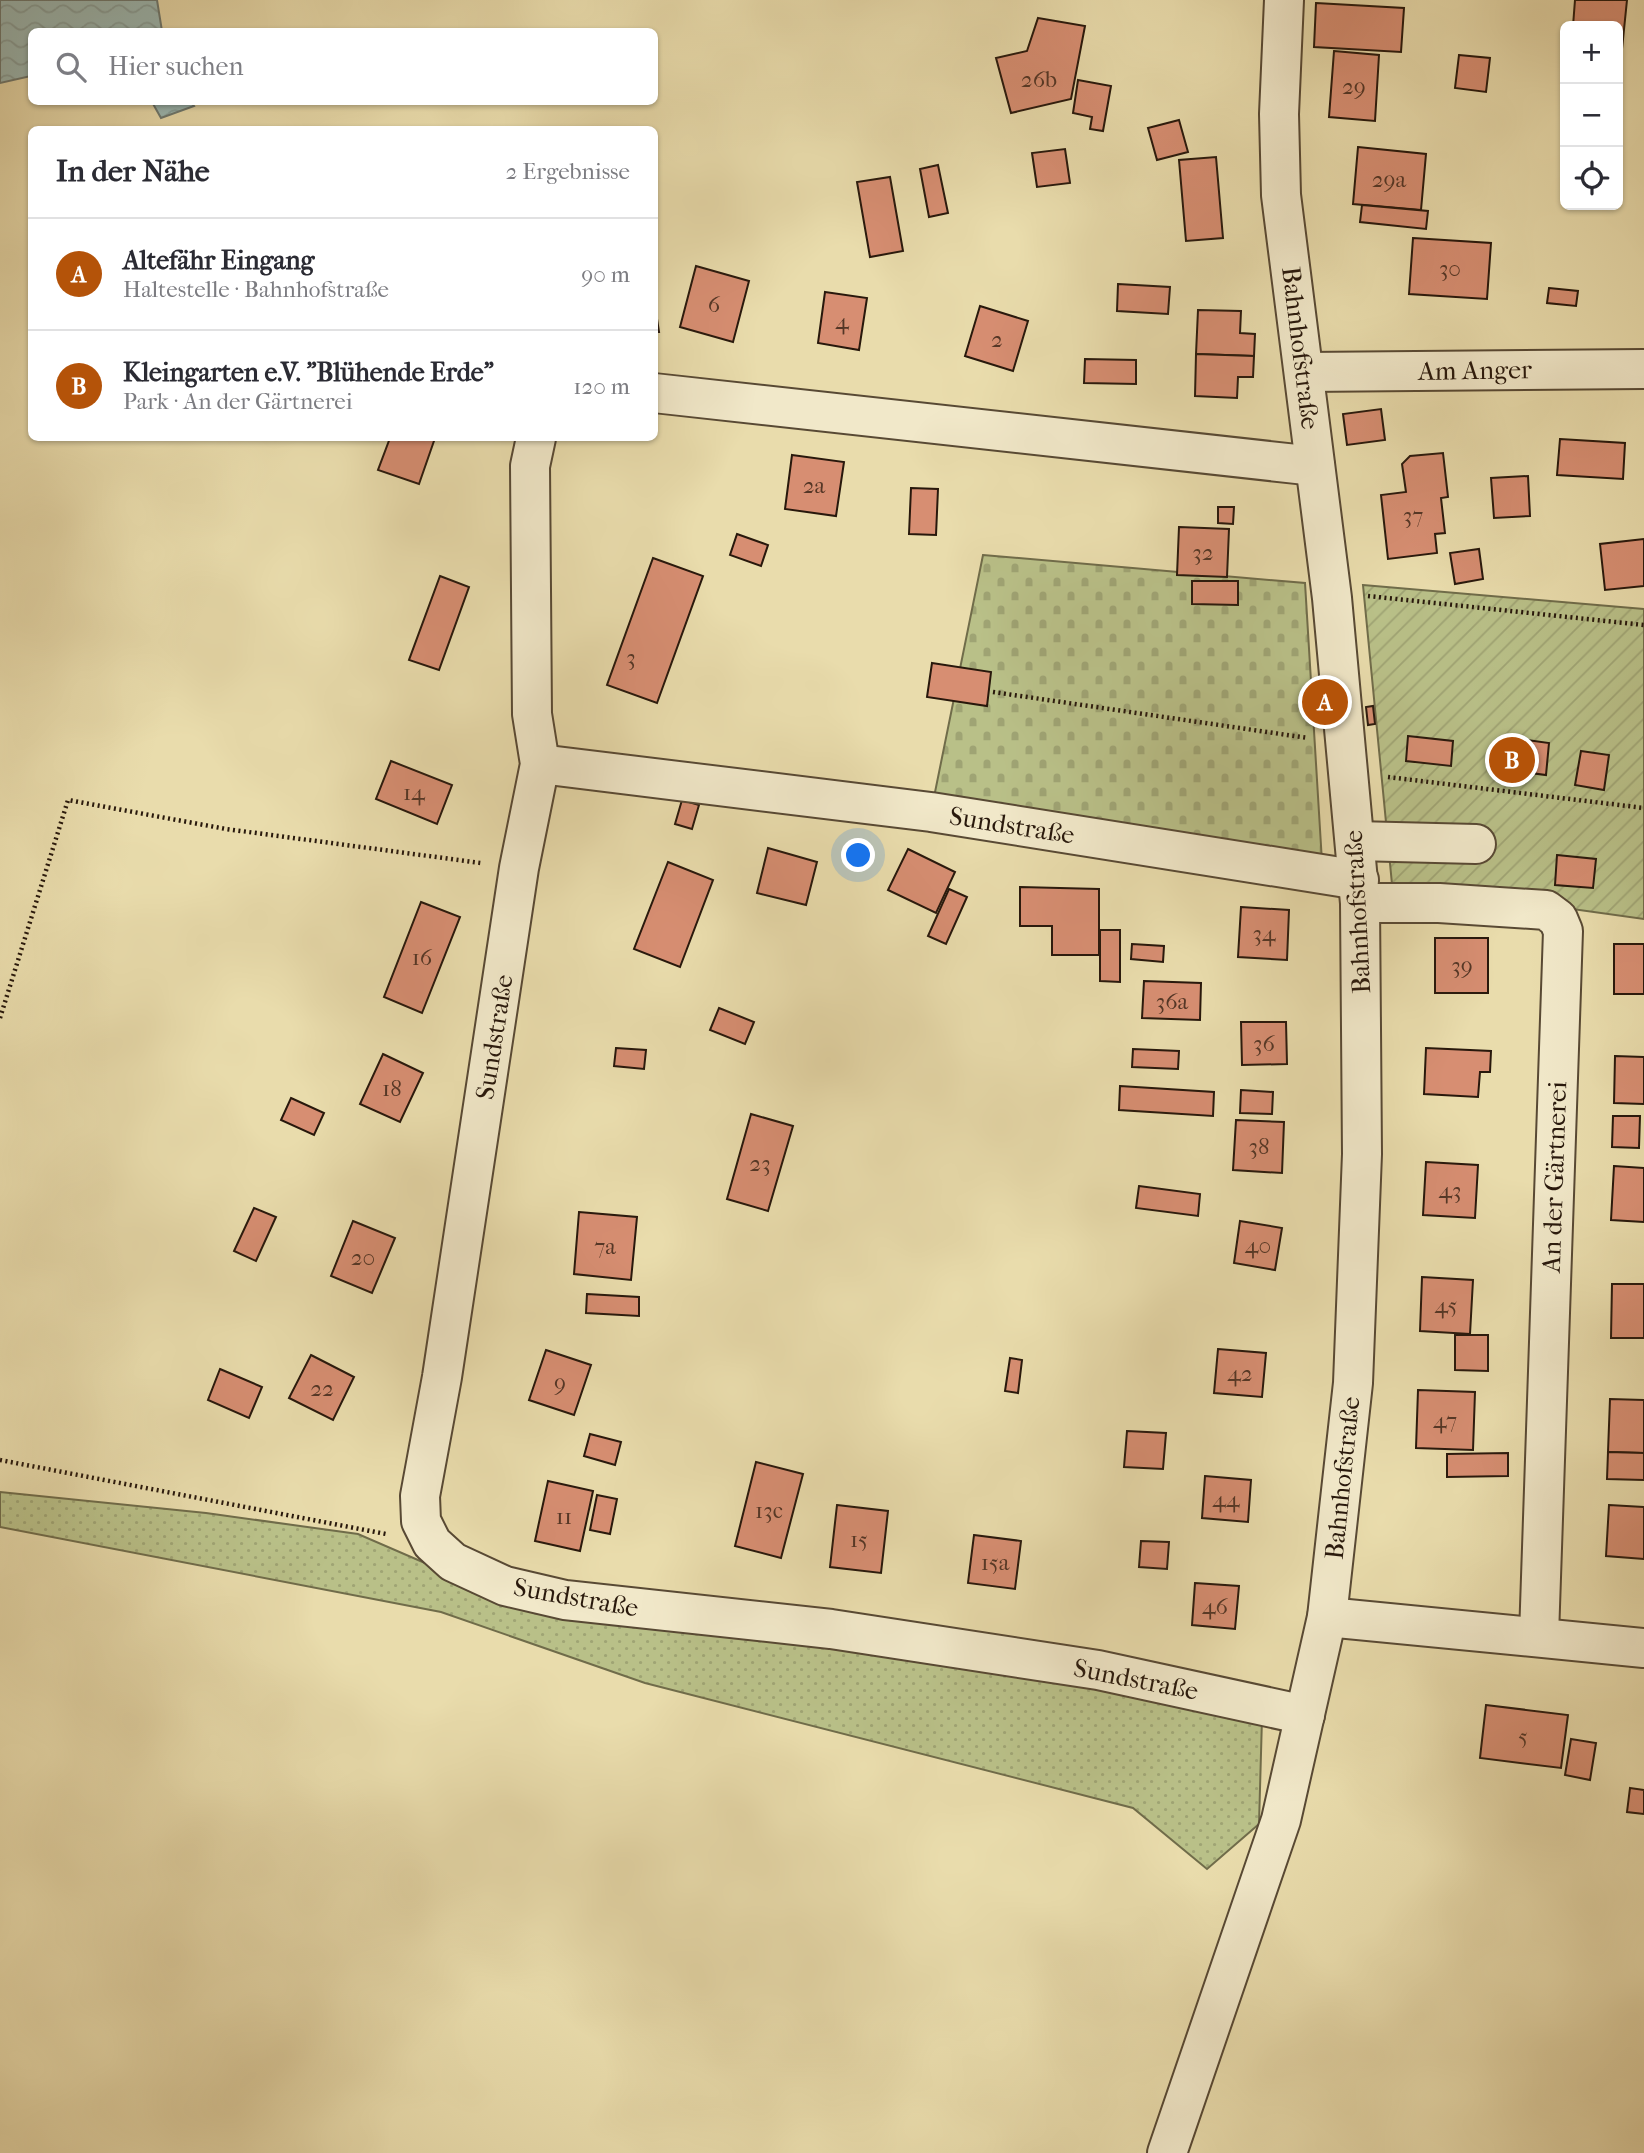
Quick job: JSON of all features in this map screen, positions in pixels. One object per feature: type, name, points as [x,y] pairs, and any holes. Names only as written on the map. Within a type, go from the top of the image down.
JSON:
[{"type":"street","name":"Bahnhofstraße","points":[[1167,2153],[1281,1821],[1327,1617],[1353,1383],[1362,1154],[1359,891],[1332,598],[1306,372],[1281,195],[1279,114],[1284,0]]},
{"type":"street","name":"Am Anger","points":[[1306,372],[1644,369]]},
{"type":"street","points":[[658,393],[1315,466]]},
{"type":"street","name":"Sundstraße","points":[[535,441],[530,466],[532,687],[540,764],[519,869],[442,1377],[420,1496],[421,1521],[432,1543],[453,1562],[505,1586],[565,1600],[831,1629],[1084,1668],[1305,1715]]},
{"type":"street","name":"Sundstraße","points":[[540,764],[931,812],[1359,891]]},
{"type":"street","points":[[1355,841],[1476,844]]},
{"type":"street","name":"An der Gärtnerei","points":[[1359,891],[1439,903],[1546,911],[1558,919],[1563,931],[1539,1636]]},
{"type":"street","points":[[1327,1617],[1644,1648]]},
{"type":"path","points":[[1332,598],[1363,596],[1644,625]]},
{"type":"path","points":[[993,692],[1348,759],[1388,777],[1644,808]]},
{"type":"path","points":[[0,1018],[68,800],[226,829],[519,869]]},
{"type":"path","points":[[0,1460],[432,1543]]},
{"type":"green space","points":[[983,555],[1305,583],[1322,862],[931,812]]},
{"type":"green space","points":[[1363,585],[1644,609],[1644,919],[1392,884]]},
{"type":"green space","points":[[0,1492],[206,1513],[358,1534],[478,1586],[874,1647],[1262,1718],[1259,1824],[1207,1869],[1133,1808],[645,1683],[441,1612],[0,1527]]},
{"type":"water","points":[[0,0],[157,0],[162,28],[28,28],[28,77],[0,83]]},
{"type":"water","points":[[154,105],[194,106],[161,118]]},
{"type":"building","points":[[1575,0],[1627,0],[1623,39],[1623,21],[1573,21]]},
{"type":"building","points":[[1316,3],[1404,8],[1401,52],[1314,47]]},
{"type":"building","points":[[1038,18],[1085,26],[1071,99],[1011,113],[996,58],[1027,51]]},
{"type":"building","points":[[1334,51],[1379,55],[1375,121],[1329,117]]},
{"type":"building","points":[[1459,55],[1490,58],[1486,92],[1455,88]]},
{"type":"building","points":[[1078,80],[1111,86],[1103,131],[1090,129],[1092,117],[1073,113]]},
{"type":"building","points":[[1179,120],[1188,152],[1157,160],[1148,128]]},
{"type":"building","points":[[1358,147],[1426,154],[1421,210],[1353,204]]},
{"type":"building","points":[[1065,149],[1070,183],[1037,187],[1032,153]]},
{"type":"building","points":[[1216,157],[1223,238],[1186,241],[1179,160]]},
{"type":"building","points":[[938,165],[948,213],[929,217],[920,169]]},
{"type":"building","points":[[890,177],[903,251],[870,257],[857,182]]},
{"type":"building","points":[[1362,205],[1428,211],[1426,229],[1360,222]]},
{"type":"building","points":[[1413,238],[1491,243],[1487,299],[1409,294]]},
{"type":"building","points":[[696,266],[749,281],[733,342],[680,327]]},
{"type":"building","points":[[1118,284],[1170,287],[1168,314],[1117,311]]},
{"type":"building","points":[[1549,288],[1578,291],[1576,306],[1547,303]]},
{"type":"building","points":[[825,292],[867,298],[859,350],[818,343]]},
{"type":"building","points":[[980,306],[1028,321],[1013,371],[965,356]]},
{"type":"building","points":[[1198,310],[1241,311],[1240,333],[1255,334],[1254,356],[1196,354]]},
{"type":"building","points":[[1196,354],[1254,356],[1253,377],[1238,377],[1237,398],[1195,396]]},
{"type":"building","points":[[1085,359],[1136,360],[1136,384],[1084,383]]},
{"type":"building","points":[[1381,409],[1385,440],[1347,445],[1343,414]]},
{"type":"building","points":[[1560,439],[1625,443],[1623,479],[1557,475]]},
{"type":"building","points":[[389,441],[434,441],[419,484],[378,470]]},
{"type":"building","points":[[1443,453],[1448,497],[1441,498],[1445,533],[1435,534],[1437,553],[1388,559],[1381,495],[1406,492],[1402,464],[1410,456]]},
{"type":"building","points":[[792,455],[844,462],[836,516],[785,509]]},
{"type":"building","points":[[1528,476],[1530,516],[1494,518],[1491,478]]},
{"type":"building","points":[[911,488],[938,489],[936,535],[909,534]]},
{"type":"building","points":[[1218,507],[1234,507],[1233,524],[1218,523]]},
{"type":"building","points":[[1179,527],[1229,529],[1227,577],[1177,575]]},
{"type":"building","points":[[737,534],[768,545],[761,566],[730,555]]},
{"type":"building","points":[[1644,539],[1644,586],[1605,590],[1600,544]]},
{"type":"building","points":[[1479,549],[1483,579],[1455,584],[1450,553]]},
{"type":"building","points":[[653,558],[703,576],[657,703],[607,685]]},
{"type":"building","points":[[440,576],[469,587],[439,670],[409,660]]},
{"type":"building","points":[[1192,581],[1238,581],[1238,605],[1192,604]]},
{"type":"building","points":[[932,663],[991,672],[987,706],[927,697]]},
{"type":"building","points":[[1373,706],[1375,724],[1368,725],[1366,707]]},
{"type":"building","points":[[1408,736],[1453,741],[1451,766],[1406,761]]},
{"type":"building","points":[[1527,740],[1549,743],[1546,775],[1523,772]]},
{"type":"building","points":[[1581,751],[1609,755],[1604,790],[1575,785]]},
{"type":"building","points":[[391,761],[452,785],[437,824],[376,799]]},
{"type":"building","points":[[682,800],[699,805],[692,829],[675,824]]},
{"type":"building","points":[[768,848],[817,862],[806,905],[757,893]]},
{"type":"building","points":[[908,849],[955,872],[936,913],[888,890]]},
{"type":"building","points":[[1557,855],[1596,859],[1593,888],[1555,885]]},
{"type":"building","points":[[668,862],[713,880],[680,967],[634,949]]},
{"type":"building","points":[[1020,887],[1099,889],[1099,955],[1052,955],[1052,926],[1020,926]]},
{"type":"building","points":[[949,889],[967,897],[946,944],[928,936]]},
{"type":"building","points":[[421,902],[460,917],[422,1013],[384,997]]},
{"type":"building","points":[[1241,907],[1289,910],[1287,960],[1238,957]]},
{"type":"building","points":[[1100,930],[1120,930],[1120,982],[1100,981]]},
{"type":"building","points":[[1435,938],[1488,938],[1488,993],[1435,993]]},
{"type":"building","points":[[1132,944],[1164,946],[1163,962],[1131,959]]},
{"type":"building","points":[[1614,944],[1644,944],[1644,994],[1614,994]]},
{"type":"building","points":[[1144,981],[1201,983],[1200,1020],[1142,1018]]},
{"type":"building","points":[[719,1008],[754,1022],[745,1044],[710,1030]]},
{"type":"building","points":[[1241,1022],[1286,1022],[1287,1064],[1242,1065]]},
{"type":"building","points":[[616,1048],[646,1050],[644,1069],[614,1066]]},
{"type":"building","points":[[1426,1048],[1491,1051],[1490,1072],[1480,1072],[1478,1097],[1424,1094]]},
{"type":"building","points":[[1133,1049],[1179,1051],[1178,1069],[1132,1067]]},
{"type":"building","points":[[383,1054],[423,1073],[400,1122],[360,1104]]},
{"type":"building","points":[[1615,1056],[1644,1057],[1644,1104],[1614,1103]]},
{"type":"building","points":[[1120,1086],[1214,1092],[1213,1116],[1119,1110]]},
{"type":"building","points":[[1241,1090],[1273,1092],[1272,1114],[1240,1113]]},
{"type":"building","points":[[291,1098],[324,1113],[314,1135],[281,1120]]},
{"type":"building","points":[[751,1114],[793,1126],[768,1211],[727,1199]]},
{"type":"building","points":[[1613,1116],[1640,1116],[1639,1148],[1612,1147]]},
{"type":"building","points":[[1236,1120],[1284,1122],[1282,1173],[1233,1170]]},
{"type":"building","points":[[1426,1162],[1478,1165],[1475,1218],[1423,1215]]},
{"type":"building","points":[[1614,1166],[1644,1168],[1644,1222],[1611,1220]]},
{"type":"building","points":[[1139,1186],[1200,1194],[1198,1216],[1136,1208]]},
{"type":"building","points":[[254,1208],[276,1217],[256,1261],[234,1251]]},
{"type":"building","points":[[579,1212],[637,1217],[631,1280],[574,1274]]},
{"type":"building","points":[[353,1221],[395,1238],[372,1293],[331,1276]]},
{"type":"building","points":[[1240,1221],[1282,1228],[1275,1270],[1234,1263]]},
{"type":"building","points":[[1422,1277],[1473,1280],[1470,1334],[1420,1331]]},
{"type":"building","points":[[1612,1284],[1644,1284],[1644,1338],[1611,1338]]},
{"type":"building","points":[[587,1294],[639,1297],[639,1316],[586,1313]]},
{"type":"building","points":[[1455,1335],[1488,1335],[1488,1371],[1455,1370]]},
{"type":"building","points":[[1218,1349],[1266,1353],[1262,1397],[1214,1393]]},
{"type":"building","points":[[546,1350],[591,1365],[574,1415],[529,1400]]},
{"type":"building","points":[[311,1355],[354,1377],[333,1420],[289,1398]]},
{"type":"building","points":[[1010,1358],[1022,1360],[1018,1393],[1005,1391]]},
{"type":"building","points":[[220,1369],[262,1387],[249,1418],[208,1400]]},
{"type":"building","points":[[1418,1390],[1475,1392],[1473,1450],[1416,1448]]},
{"type":"building","points":[[1610,1399],[1644,1400],[1644,1453],[1608,1452]]},
{"type":"building","points":[[1127,1431],[1166,1433],[1163,1469],[1124,1467]]},
{"type":"building","points":[[590,1434],[621,1442],[615,1465],[584,1456]]},
{"type":"building","points":[[1608,1452],[1644,1453],[1644,1480],[1607,1479]]},
{"type":"building","points":[[1508,1453],[1508,1476],[1447,1477],[1447,1454]]},
{"type":"building","points":[[756,1462],[803,1474],[781,1558],[735,1546]]},
{"type":"building","points":[[1205,1476],[1251,1480],[1248,1522],[1202,1518]]},
{"type":"building","points":[[548,1481],[593,1491],[580,1551],[535,1541]]},
{"type":"building","points":[[597,1495],[617,1499],[610,1534],[590,1530]]},
{"type":"building","points":[[837,1505],[888,1511],[881,1573],[830,1567]]},
{"type":"building","points":[[1609,1505],[1644,1507],[1644,1559],[1606,1556]]},
{"type":"building","points":[[974,1535],[1021,1541],[1015,1589],[968,1583]]},
{"type":"building","points":[[1141,1541],[1169,1542],[1167,1569],[1139,1567]]},
{"type":"building","points":[[1195,1583],[1239,1586],[1235,1629],[1192,1625]]},
{"type":"building","points":[[1486,1705],[1568,1715],[1561,1768],[1480,1758]]},
{"type":"building","points":[[1571,1739],[1596,1743],[1590,1780],[1565,1775]]},
{"type":"building","points":[[1630,1788],[1644,1790],[1644,1814],[1627,1812]]},
{"type":"place","name":"Altefähr Eingang","points":[[1325,702]]},
{"type":"place","name":"Kleingarten e.V. \"Blühende Erde\"","points":[[1512,760]]}]
